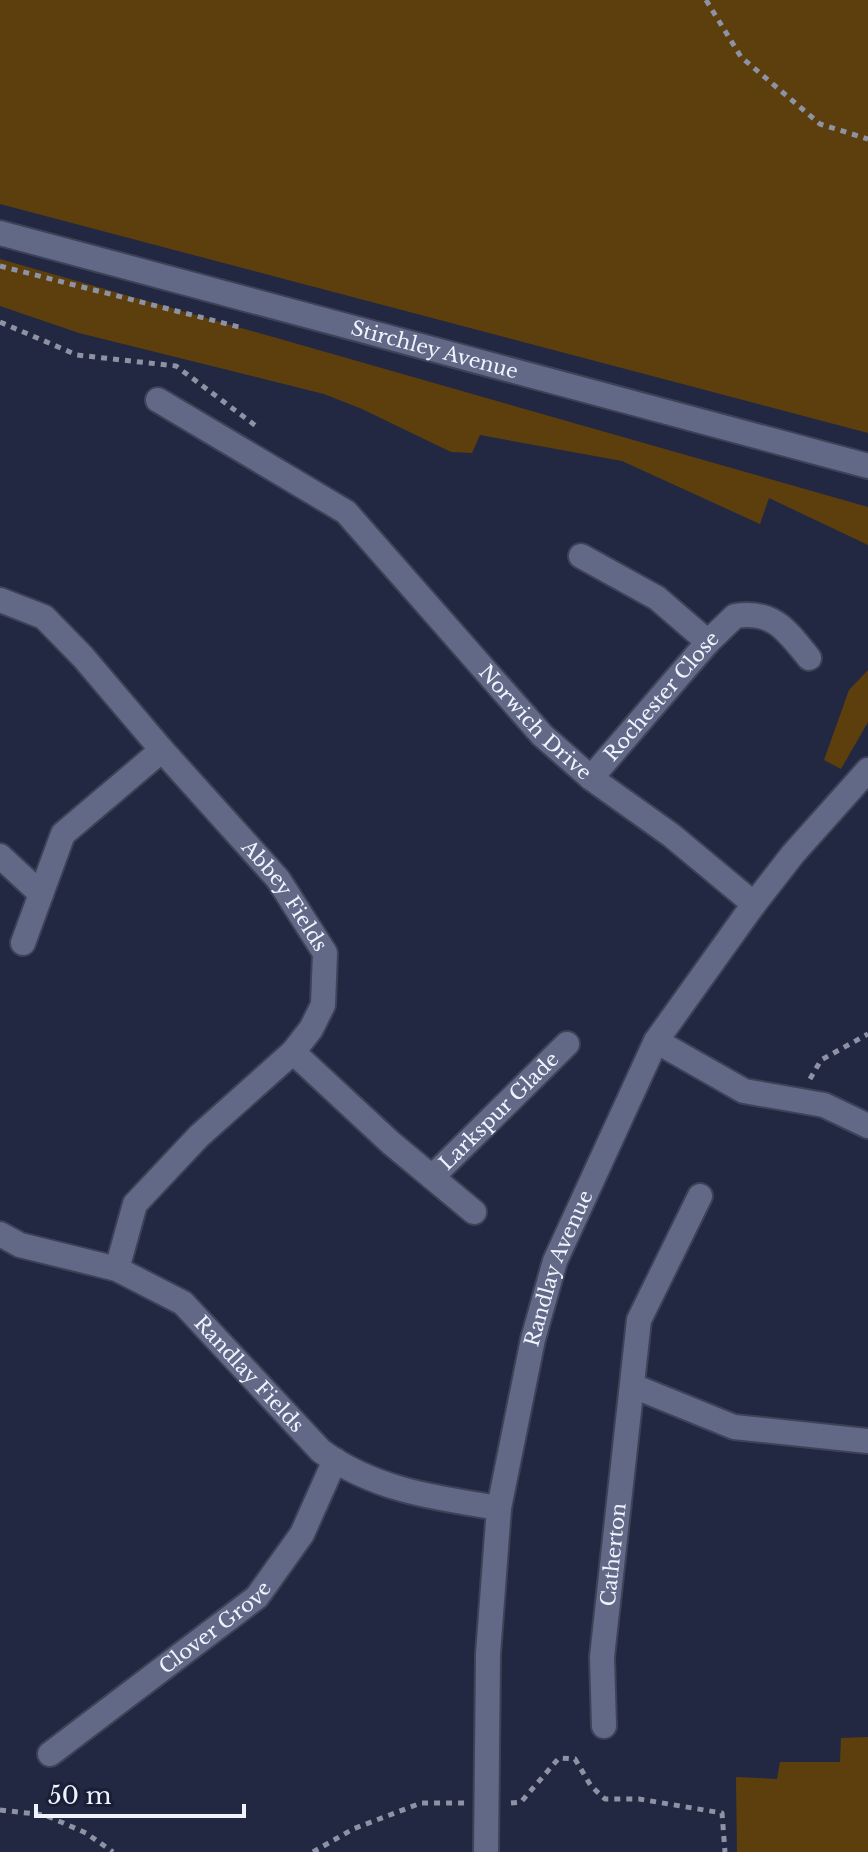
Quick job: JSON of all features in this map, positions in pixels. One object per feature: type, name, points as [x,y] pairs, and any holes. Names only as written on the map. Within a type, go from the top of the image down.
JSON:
[{"type":"street","name":"Stirchley Avenue","points":[[0,233],[868,466]]},
{"type":"street","name":"Norwich Drive","points":[[158,400],[346,512],[542,735],[591,778],[671,835],[754,904]]},
{"type":"street","points":[[581,556],[657,598],[708,642]]},
{"type":"street","name":"Abbey Fields","points":[[0,600],[44,617],[83,657],[278,879],[325,953],[323,1005],[311,1029],[293,1052],[199,1136],[135,1204],[117,1269]]},
{"type":"street","name":"Rochester Close","points":[[591,778],[708,642],[735,616],[760,615],[773,620],[787,631],[809,658]]},
{"type":"street","points":[[23,943],[63,834],[162,750]]},
{"type":"street","name":"Randlay Avenue","points":[[486,1852],[488,1654],[499,1508],[533,1339],[555,1261],[656,1041],[793,854],[868,770]]},
{"type":"street","points":[[0,856],[41,894]]},
{"type":"street","points":[[656,1041],[744,1091],[824,1105],[868,1126]]},
{"type":"street","name":"Larkspur Glade","points":[[432,1177],[567,1044]]},
{"type":"street","name":"Larkspur Glade","points":[[293,1052],[391,1143],[474,1212]]},
{"type":"street","name":"Catherton","points":[[604,1726],[602,1657],[639,1320],[700,1196]]},
{"type":"street","name":"Randlay Fields","points":[[0,1234],[20,1245],[117,1269],[183,1303],[321,1451],[335,1460],[385,1486],[439,1499],[499,1508]]},
{"type":"street","points":[[633,1386],[734,1427],[868,1441]]},
{"type":"street","name":"Clover Grove","points":[[50,1754],[257,1597],[302,1534],[335,1460]]},
{"type":"path","points":[[706,0],[741,57],[820,124],[868,139]]},
{"type":"path","points":[[0,266],[258,332]]},
{"type":"path","points":[[798,1100],[821,1060],[868,1034]]},
{"type":"path","points":[[639,1799],[722,1813],[725,1852]]},
{"type":"path","points":[[0,1810],[45,1815],[86,1833],[113,1852]]},
{"type":"shaded area","points":[[0,0],[868,0],[868,433],[0,204]]},
{"type":"shaded area","points":[[0,259],[868,507],[868,545],[769,498],[760,524],[622,461],[480,435],[472,453],[451,452],[324,394],[79,333],[0,306]]},
{"type":"shaded area","points":[[868,670],[868,722],[841,769],[824,760],[849,690]]},
{"type":"shaded area","points":[[868,1737],[868,1852],[737,1852],[736,1777],[777,1779],[780,1762],[840,1762],[841,1738]]}]
